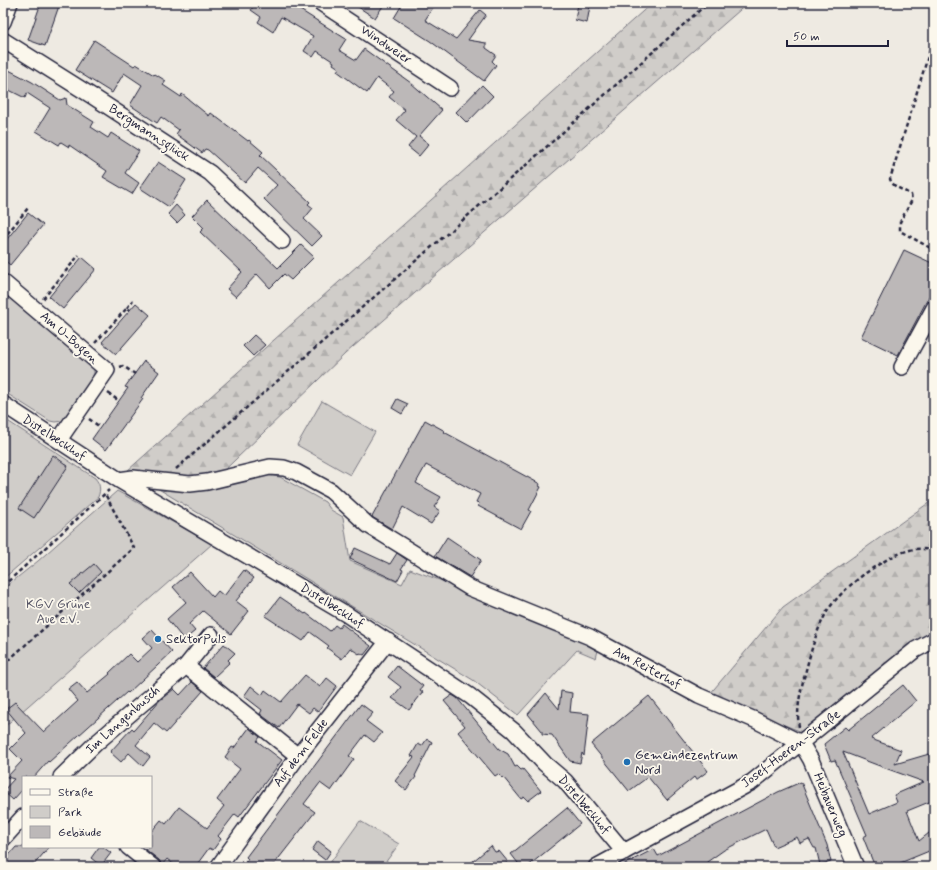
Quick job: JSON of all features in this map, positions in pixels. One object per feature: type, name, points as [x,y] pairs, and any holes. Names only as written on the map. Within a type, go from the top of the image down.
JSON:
[{"type":"street","name":"Windweier","points":[[320,3],[450,88]]},
{"type":"street","name":"Bergmannsglück","points":[[3,40],[210,173],[282,241]]},
{"type":"street","name":"Am U-Bogen","points":[[3,282],[107,370],[59,440]]},
{"type":"street","points":[[902,367],[934,308]]},
{"type":"street","name":"Distelbeckhof","points":[[3,404],[119,480],[267,566],[388,641],[470,696],[514,731],[545,764],[565,781],[624,852]]},
{"type":"street","name":"Am Reiterhof","points":[[119,480],[133,478],[190,484],[207,482],[270,467],[284,468],[296,472],[331,491],[368,525],[462,583],[490,597],[590,637],[699,696],[755,720],[801,743]]},
{"type":"street","name":"Im Langenbusch","points":[[62,776],[96,744],[186,666],[210,635]]},
{"type":"street","name":"Josef-Hoeren-Straße","points":[[596,867],[752,782],[915,650],[934,640]]},
{"type":"street","name":"Auf dem Felde","points":[[218,867],[298,756],[388,641]]},
{"type":"street","points":[[186,666],[298,756]]},
{"type":"street","name":"Heibauerweg","points":[[801,743],[810,760],[856,867]]},
{"type":"street","points":[[3,839],[22,818]]},
{"type":"street","points":[[129,848],[153,867]]},
{"type":"path","points":[[701,3],[701,9]]},
{"type":"path","points":[[163,482],[182,463],[520,171],[701,9],[711,3]]},
{"type":"path","points":[[934,37],[890,179],[896,188],[911,195],[912,200],[900,222],[900,231],[934,250]]},
{"type":"path","points":[[4,241],[28,208]]},
{"type":"path","points":[[35,309],[58,284],[69,267],[80,255]]},
{"type":"path","points":[[86,353],[110,329],[133,300]]},
{"type":"path","points":[[3,586],[119,480]]},
{"type":"path","points":[[3,665],[134,548],[105,494]]},
{"type":"path","points":[[801,743],[798,721],[804,678],[818,632],[828,611],[841,595],[870,570],[884,561],[911,550],[934,550]]},
{"type":"green space","points":[[652,3],[748,3],[345,354],[208,486],[171,488],[162,491],[127,471]]},
{"type":"green space","points":[[3,291],[89,364],[94,370],[94,379],[62,421],[50,421],[3,391]]},
{"type":"green space","points":[[322,401],[375,432],[350,475],[297,445]]},
{"type":"green space","points":[[3,418],[95,478],[98,482],[100,492],[98,497],[3,579]]},
{"type":"green space","points":[[264,475],[280,477],[325,502],[331,510],[343,517],[350,561],[402,584],[410,569],[461,588],[599,647],[596,658],[577,650],[518,715],[473,680],[162,491],[171,488]]},
{"type":"green space","name":"KGV Grüne Aue e.V.","points":[[117,491],[212,544],[3,728],[3,589],[38,561]]},
{"type":"green space","points":[[934,499],[934,631],[910,644],[802,732],[709,695],[783,607]]},
{"type":"green space","points":[[360,821],[399,844],[382,867],[327,867]]},
{"type":"building","points":[[41,3],[60,3],[45,46],[28,40]]},
{"type":"building","points":[[255,3],[289,3],[346,39],[339,50],[356,60],[364,49],[411,83],[442,110],[419,136],[429,144],[419,156],[408,147],[416,137],[396,120],[405,110],[389,97],[394,91],[377,78],[367,93],[337,71],[339,68],[333,64],[334,62],[317,51],[313,57],[304,51],[313,36],[281,17],[273,32],[258,22],[261,17],[251,10]]},
{"type":"building","points":[[352,3],[385,3],[375,18]]},
{"type":"building","points":[[403,3],[436,3],[425,20],[456,39],[480,10],[486,15],[468,40],[486,43],[486,48],[496,55],[492,61],[496,65],[484,81],[430,41],[394,18]]},
{"type":"building","points":[[578,4],[590,6],[587,23],[575,20]]},
{"type":"building","points":[[94,40],[134,66],[136,64],[166,81],[163,85],[181,97],[182,94],[209,116],[211,113],[248,141],[249,140],[263,152],[260,155],[310,202],[308,204],[313,208],[304,219],[322,236],[312,246],[264,199],[277,185],[258,168],[245,183],[208,150],[205,149],[202,153],[176,134],[179,130],[161,117],[157,123],[130,105],[142,85],[124,73],[112,93],[75,70]]},
{"type":"building","points":[[3,67],[32,82],[60,100],[66,98],[67,105],[94,122],[91,127],[108,138],[111,133],[139,151],[125,173],[139,183],[132,194],[103,177],[107,171],[69,145],[69,147],[61,142],[59,145],[36,131],[50,108],[27,93],[25,98],[3,87]]},
{"type":"building","points":[[482,85],[493,96],[467,123],[456,112]]},
{"type":"building","points":[[158,162],[186,180],[169,207],[140,188]]},
{"type":"building","points":[[207,200],[278,268],[301,245],[314,257],[291,280],[284,274],[270,288],[257,274],[236,297],[227,289],[242,272],[200,232],[204,228],[192,216]]},
{"type":"building","points":[[176,205],[185,215],[177,223],[168,214]]},
{"type":"building","points":[[28,213],[43,225],[10,265],[3,259],[3,244]]},
{"type":"building","points":[[904,250],[934,264],[934,287],[898,355],[861,337]]},
{"type":"building","points":[[82,257],[96,269],[63,309],[49,297]]},
{"type":"building","points":[[136,303],[150,315],[116,354],[102,342]]},
{"type":"building","points":[[254,335],[265,345],[253,356],[243,346]]},
{"type":"building","points":[[144,361],[159,372],[141,398],[143,399],[106,450],[92,439],[128,388],[125,387]]},
{"type":"building","points":[[397,399],[408,404],[402,414],[392,408]]},
{"type":"building","points":[[425,420],[445,431],[444,432],[540,484],[539,486],[541,487],[529,510],[531,511],[521,529],[478,506],[479,503],[476,502],[480,494],[426,465],[416,483],[441,497],[434,507],[440,511],[431,524],[403,507],[392,529],[372,517]]},
{"type":"building","points":[[53,455],[68,466],[34,518],[19,508]]},
{"type":"building","points":[[447,537],[481,560],[470,577],[435,556]]},
{"type":"building","points":[[355,548],[390,564],[397,553],[407,560],[401,569],[403,570],[397,581],[350,559]]},
{"type":"building","points":[[94,564],[101,572],[79,593],[70,584]]},
{"type":"building","points":[[244,570],[254,578],[236,601],[249,611],[231,634],[203,611],[189,624],[195,631],[184,640],[167,619],[186,602],[173,587],[190,572],[213,597],[218,591],[224,596]]},
{"type":"building","points":[[280,597],[305,614],[306,613],[330,631],[335,625],[339,628],[342,624],[371,646],[364,655],[359,654],[350,648],[342,659],[327,648],[329,646],[310,632],[303,641],[265,616]]},
{"type":"building","points":[[152,630],[172,652],[128,693],[127,692],[49,762],[48,761],[35,776],[22,776],[22,790],[13,800],[3,791],[14,779],[7,777],[22,761],[10,749],[26,733],[6,709],[15,702],[44,732],[78,701],[68,689],[77,682],[87,693],[110,674],[109,673],[129,654],[137,662],[152,648],[143,638]]},
{"type":"building","points":[[224,644],[235,653],[228,660],[230,662],[214,677],[203,668]]},
{"type":"building","points":[[397,666],[423,686],[420,690],[423,692],[409,710],[392,698],[401,687],[388,677]]},
{"type":"building","points":[[305,675],[320,687],[327,678],[337,686],[318,712],[313,708],[309,713],[297,704],[279,728],[260,714],[262,710],[244,696],[251,686],[262,695],[265,690],[281,702]]},
{"type":"building","points":[[192,682],[203,691],[166,733],[154,723],[136,745],[150,757],[143,766],[129,753],[121,762],[110,752],[132,728],[134,730],[160,700],[174,689],[180,695]]},
{"type":"building","points":[[903,685],[916,701],[871,739],[901,750],[895,764],[929,754],[934,772],[934,800],[907,811],[919,841],[934,829],[934,849],[900,863],[901,867],[875,867],[863,837],[867,835],[835,760],[831,761],[824,744],[845,727],[848,730]],"holes":[[[843,752],[924,782],[894,795],[897,802],[869,814]]]},
{"type":"building","points":[[561,691],[572,693],[570,712],[589,714],[584,756],[582,753],[580,763],[570,761],[552,735],[542,734],[542,731],[528,714],[546,693],[559,709]]},
{"type":"building","points":[[452,695],[457,698],[499,749],[508,754],[515,767],[517,766],[521,770],[523,769],[541,791],[528,801],[524,797],[521,799],[503,777],[502,778],[498,774],[495,776],[458,732],[465,726],[444,701]]},
{"type":"building","points":[[649,696],[708,771],[696,780],[694,777],[667,800],[648,777],[629,791],[591,744]]},
{"type":"building","points":[[361,704],[373,713],[366,721],[382,733],[374,742],[365,735],[349,756],[354,759],[331,791],[320,783],[304,804],[315,812],[272,867],[242,867],[248,859],[246,857]]},
{"type":"building","points":[[249,728],[260,737],[257,741],[282,760],[239,817],[235,814],[218,836],[221,839],[213,850],[209,848],[195,867],[177,867],[167,859],[162,865],[159,860],[145,849],[152,848],[152,831],[161,820],[166,824],[179,807],[207,828],[224,806],[217,800],[240,769],[225,757],[232,747],[234,748]]},
{"type":"building","points":[[427,739],[432,742],[415,776],[416,777],[406,790],[395,781],[414,757],[411,756],[418,744],[422,746]]},
{"type":"building","points":[[801,782],[827,845],[831,862],[820,865],[816,848],[814,848],[809,839],[800,843],[797,837],[774,847],[766,829],[724,850],[707,862],[710,867],[619,867],[654,849],[658,856],[778,792]]},
{"type":"building","points":[[567,808],[580,824],[527,867],[521,867],[511,854]]},
{"type":"building","points":[[318,841],[331,851],[325,860],[312,850]]},
{"type":"building","points":[[491,846],[495,852],[499,851],[508,862],[502,867],[466,867]]},
{"type":"building","points":[[16,847],[48,848],[32,867],[3,867],[3,862]]},
{"type":"building","points":[[98,848],[104,848],[111,853],[101,866],[91,858]]},
{"type":"place","name":"SektorPuls","points":[[158,639]]},
{"type":"place","name":"Gemeindezentrum Nord","points":[[627,762]]}]
